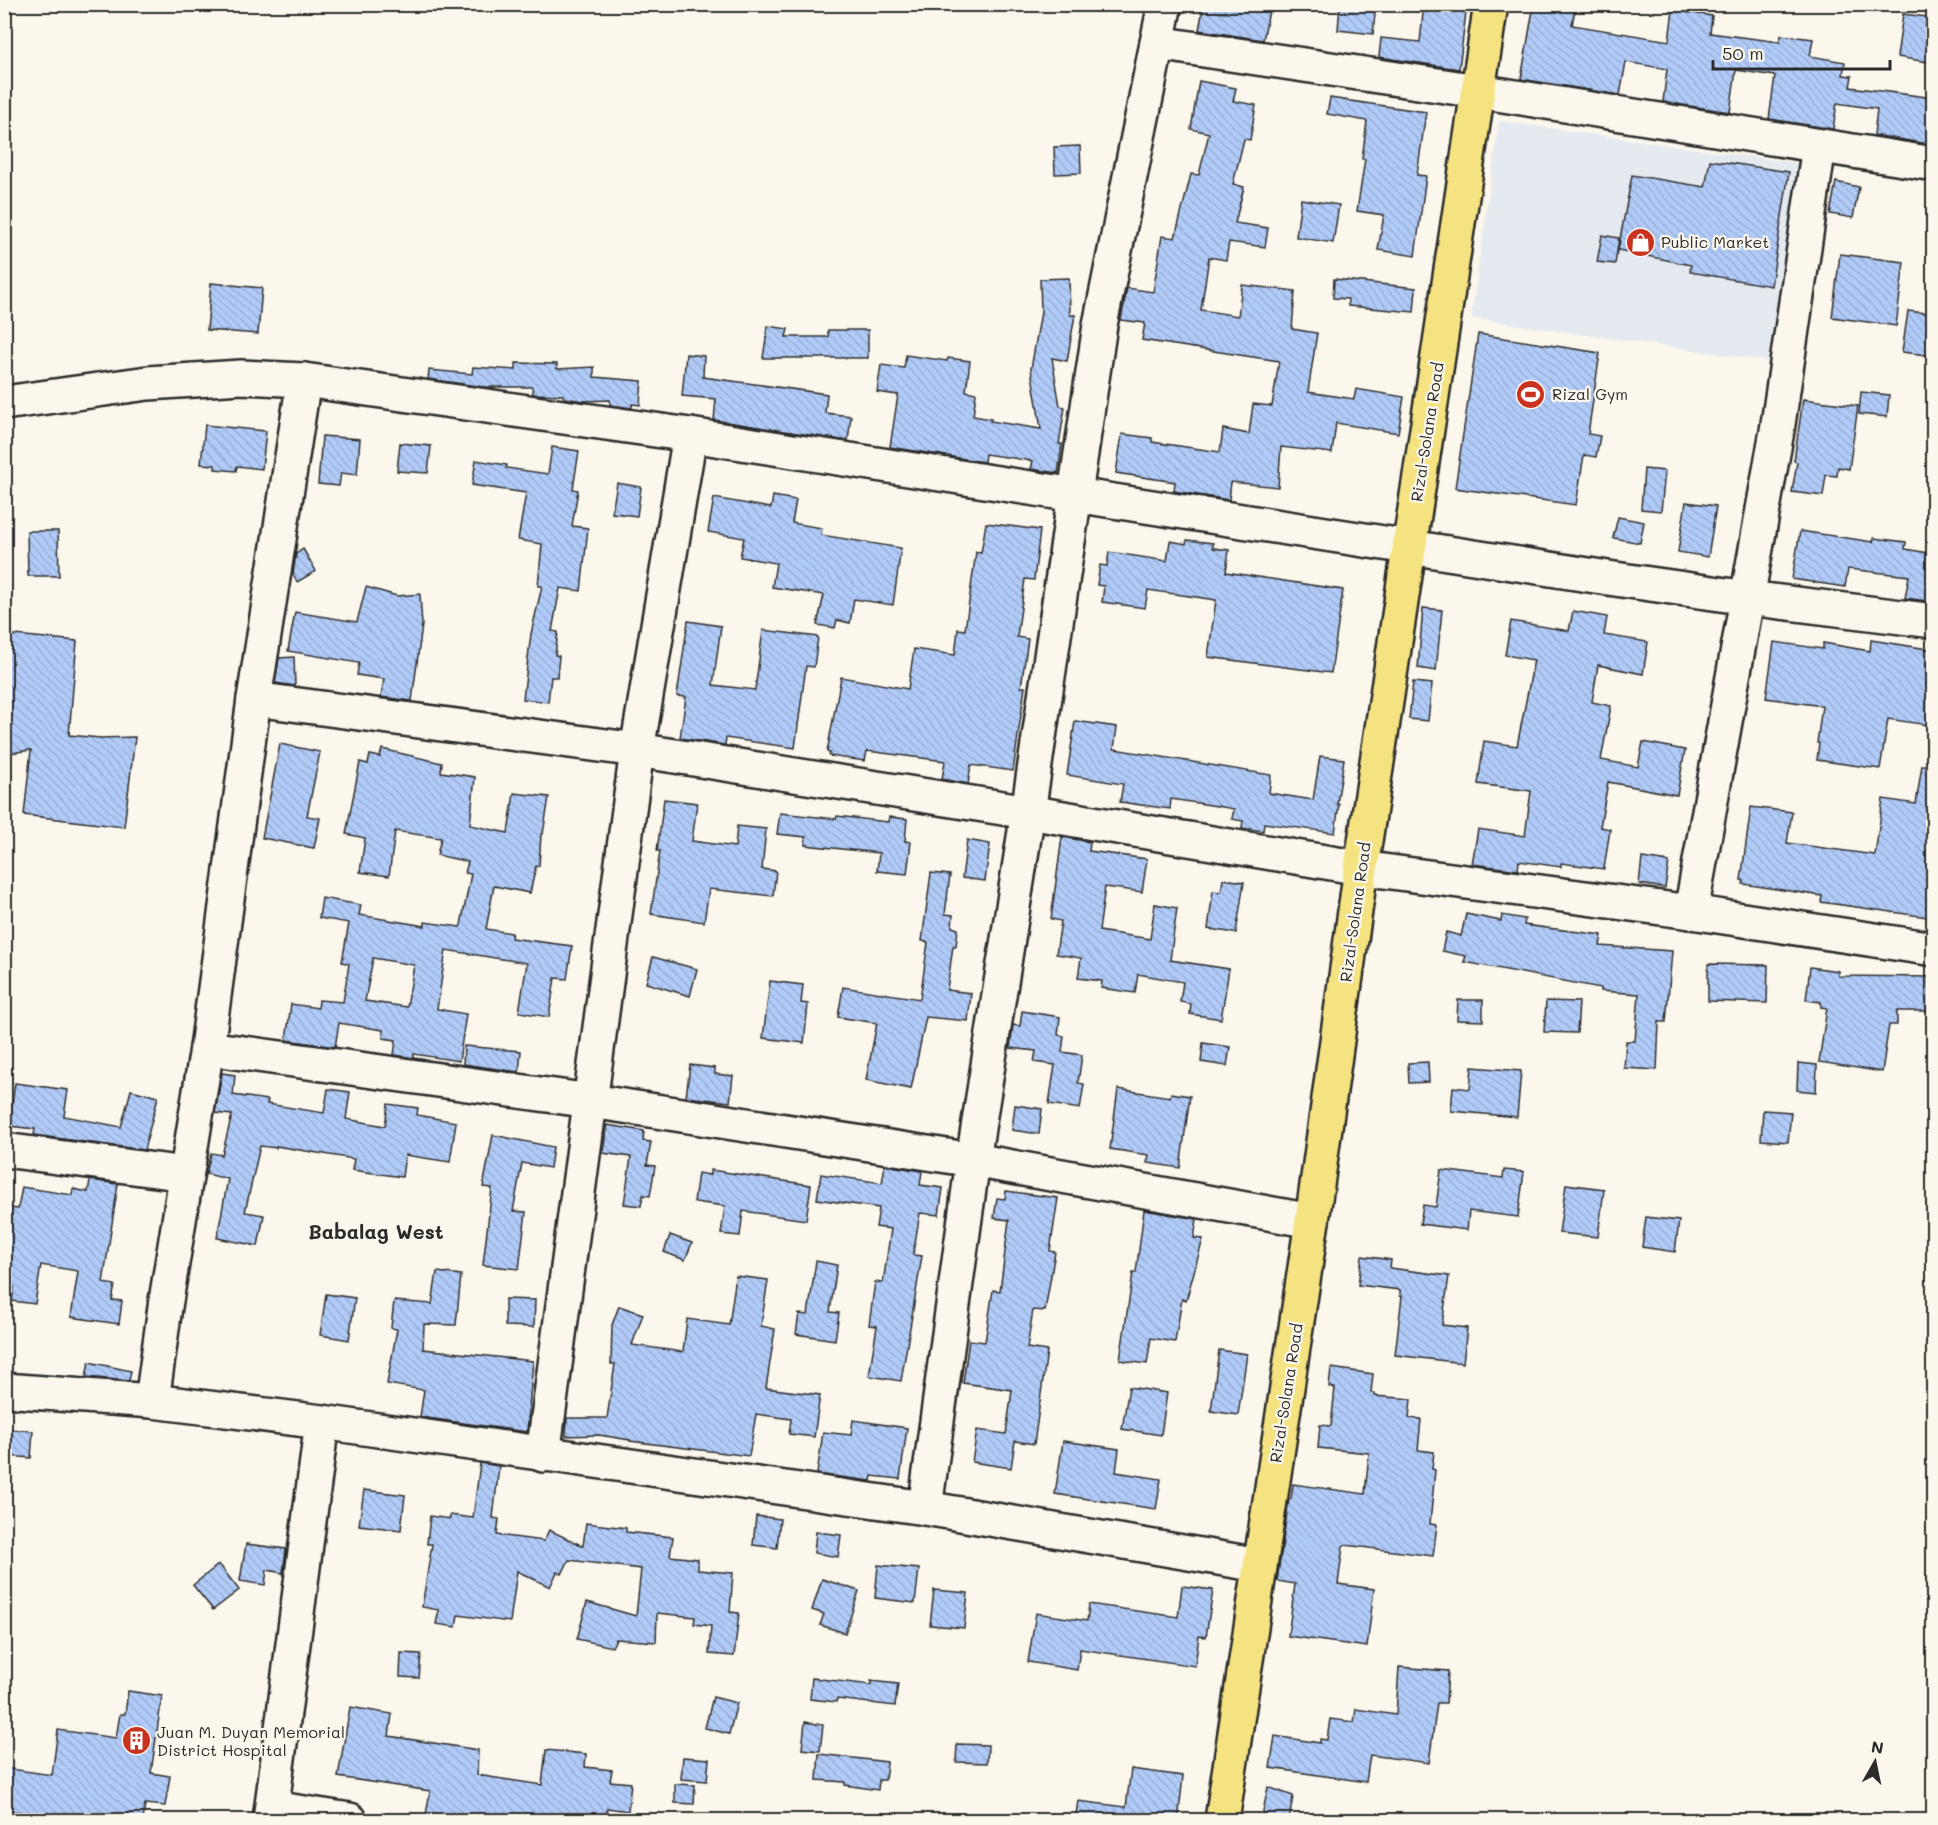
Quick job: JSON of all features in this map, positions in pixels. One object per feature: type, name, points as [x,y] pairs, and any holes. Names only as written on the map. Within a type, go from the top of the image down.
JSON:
[{"type":"main road","name":"Rizal-Solana Road","points":[[1222,1821],[1312,1221],[1360,868],[1491,4]]},
{"type":"street","points":[[925,1508],[973,1160],[1028,812],[1100,325],[1165,4]]},
{"type":"street","points":[[1157,43],[1478,91],[1934,164]]},
{"type":"street","points":[[1691,912],[1777,431],[1819,146]]},
{"type":"street","points":[[4,403],[148,383],[241,377],[304,380],[690,435],[1748,598],[1934,621]]},
{"type":"street","points":[[152,1401],[207,1048],[254,699],[304,380]]},
{"type":"street","points":[[543,1455],[637,750],[690,435]]},
{"type":"street","points":[[254,699],[637,750],[1360,868],[1691,912],[1934,949]]},
{"type":"street","points":[[207,1048],[591,1101],[973,1160],[1312,1221]]},
{"type":"street","points":[[4,1150],[186,1174]]},
{"type":"street","points":[[4,1390],[152,1401],[322,1422],[925,1508],[1259,1565]]},
{"type":"street","points":[[322,1422],[271,1814],[351,1821]]},
{"type":"shaded area","name":"Public Market","points":[[1499,121],[1810,165],[1781,363],[1471,318]]},
{"type":"building","points":[[1204,4],[1235,4],[1269,11],[1263,40],[1199,30]]},
{"type":"building","points":[[1340,4],[1376,4],[1373,34],[1338,30]]},
{"type":"building","points":[[1424,4],[1467,4],[1459,69],[1379,57],[1381,38],[1420,42]]},
{"type":"building","points":[[1534,4],[1576,4],[1572,25],[1669,41],[1673,10],[1712,16],[1710,33],[1780,42],[1781,35],[1813,39],[1810,56],[1845,62],[1843,75],[1852,76],[1850,87],[1934,98],[1934,145],[1874,135],[1877,109],[1837,103],[1833,129],[1769,119],[1775,76],[1736,70],[1730,112],[1663,102],[1667,69],[1626,62],[1620,95],[1521,79]]},
{"type":"building","points":[[1903,14],[1934,18],[1934,63],[1897,57]]},
{"type":"building","points":[[1199,81],[1236,88],[1233,101],[1256,105],[1250,140],[1244,139],[1233,184],[1244,187],[1235,223],[1268,228],[1265,247],[1229,242],[1226,260],[1209,257],[1201,310],[1238,316],[1242,285],[1295,291],[1292,329],[1317,333],[1308,392],[1354,399],[1356,389],[1404,397],[1398,433],[1336,423],[1332,453],[1281,447],[1278,487],[1231,482],[1229,500],[1174,491],[1175,482],[1116,473],[1122,434],[1152,438],[1152,442],[1220,452],[1223,429],[1249,434],[1253,404],[1272,406],[1279,361],[1142,340],[1145,323],[1121,320],[1127,288],[1153,292],[1162,236],[1175,238],[1191,174],[1199,175],[1209,133],[1191,129]]},
{"type":"building","points":[[1330,98],[1426,112],[1417,175],[1426,176],[1415,256],[1378,250],[1384,215],[1357,211],[1365,159],[1362,159],[1367,121],[1327,114]]},
{"type":"building","points":[[1080,146],[1081,173],[1055,174],[1054,147]]},
{"type":"building","points":[[1710,160],[1789,172],[1771,286],[1690,272],[1691,265],[1618,250],[1632,175],[1705,187]]},
{"type":"building","points":[[1836,182],[1859,187],[1853,218],[1830,214]]},
{"type":"building","points":[[1301,199],[1339,205],[1333,243],[1296,237]]},
{"type":"building","points":[[1602,235],[1619,238],[1615,264],[1597,262]]},
{"type":"building","points":[[1840,254],[1904,262],[1896,326],[1832,317]]},
{"type":"building","points":[[1069,278],[1070,315],[1075,315],[1067,361],[1052,358],[1060,406],[1065,407],[1059,444],[1062,444],[1058,473],[1031,469],[1033,461],[985,454],[984,462],[890,447],[898,395],[877,392],[881,365],[904,368],[906,355],[947,361],[948,358],[970,361],[966,391],[976,393],[973,416],[1041,429],[1031,369],[1041,312],[1040,279]]},
{"type":"building","points":[[1334,279],[1416,288],[1414,312],[1348,306],[1348,299],[1333,298]]},
{"type":"building","points":[[211,283],[262,288],[258,334],[207,330]]},
{"type":"building","points":[[1908,311],[1934,314],[1934,356],[1902,352]]},
{"type":"building","points":[[768,326],[788,329],[786,337],[828,337],[828,330],[868,330],[868,358],[763,358]]},
{"type":"building","name":"Rizal Gym","points":[[1478,334],[1600,353],[1588,434],[1600,436],[1596,457],[1584,455],[1576,505],[1455,488]]},
{"type":"building","points":[[686,354],[704,356],[703,377],[827,394],[825,413],[851,416],[848,441],[714,420],[716,399],[682,396]]},
{"type":"building","points":[[516,363],[557,364],[557,369],[594,367],[594,377],[642,381],[640,405],[632,404],[632,408],[610,405],[610,400],[584,401],[564,398],[563,395],[533,394],[532,387],[484,387],[428,379],[429,370],[472,374],[473,367],[516,370]]},
{"type":"building","points":[[1861,392],[1889,395],[1887,417],[1859,414]]},
{"type":"building","points":[[1803,399],[1858,406],[1849,469],[1838,467],[1837,476],[1826,475],[1823,496],[1792,492]]},
{"type":"building","points":[[205,425],[266,431],[262,469],[237,466],[236,471],[215,469],[215,465],[201,464]]},
{"type":"building","points":[[322,436],[360,439],[357,475],[341,473],[339,486],[318,484]]},
{"type":"building","points":[[400,443],[431,446],[428,473],[397,471]]},
{"type":"building","points":[[552,447],[579,451],[573,489],[578,490],[572,526],[588,528],[581,591],[560,588],[552,631],[558,632],[555,655],[559,656],[557,677],[551,677],[548,702],[523,699],[531,634],[542,586],[538,586],[542,544],[518,540],[526,493],[472,485],[476,460],[507,465],[506,468],[548,474]]},
{"type":"building","points":[[1644,469],[1665,471],[1661,511],[1641,509]]},
{"type":"building","points":[[617,483],[641,487],[637,516],[612,513]]},
{"type":"building","points":[[773,496],[796,500],[792,523],[822,528],[821,535],[901,548],[893,605],[854,599],[850,623],[837,620],[835,628],[817,625],[824,595],[772,587],[776,563],[740,557],[744,538],[708,532],[714,498],[771,508]]},
{"type":"building","points":[[1686,502],[1716,506],[1708,557],[1678,552]]},
{"type":"building","points":[[1618,517],[1644,522],[1640,543],[1613,538]]},
{"type":"building","points":[[986,523],[1040,530],[1034,580],[1025,579],[1017,637],[1028,639],[1021,687],[1025,687],[1013,771],[971,765],[968,784],[942,779],[945,761],[867,751],[865,761],[829,756],[830,753],[827,752],[841,677],[908,689],[914,649],[955,655],[958,629],[965,630],[976,552],[981,553]]},
{"type":"building","points":[[27,531],[58,531],[59,576],[28,576]]},
{"type":"building","points":[[1800,531],[1873,542],[1874,538],[1906,542],[1905,549],[1934,554],[1934,602],[1905,598],[1909,576],[1848,569],[1845,587],[1792,579]]},
{"type":"building","points":[[1187,540],[1213,543],[1213,548],[1229,550],[1226,572],[1343,590],[1331,673],[1208,657],[1216,600],[1148,590],[1145,608],[1102,602],[1104,586],[1097,585],[1100,565],[1107,566],[1109,552],[1167,561],[1170,541],[1186,544]]},
{"type":"building","points":[[303,549],[316,571],[297,582],[293,574],[296,554]]},
{"type":"building","points":[[366,587],[397,596],[420,594],[422,625],[412,701],[381,697],[384,679],[357,675],[359,663],[288,651],[295,612],[357,622]]},
{"type":"building","points":[[1423,608],[1442,610],[1436,671],[1418,668]]},
{"type":"building","points":[[1573,611],[1607,617],[1604,635],[1648,642],[1643,674],[1598,665],[1592,702],[1611,706],[1601,760],[1638,767],[1643,742],[1685,750],[1677,795],[1608,782],[1600,827],[1610,829],[1604,869],[1561,863],[1561,867],[1519,861],[1518,870],[1472,864],[1478,829],[1525,836],[1531,791],[1478,784],[1484,741],[1517,746],[1534,660],[1505,655],[1511,621],[1569,631]]},
{"type":"building","points":[[688,621],[721,626],[713,685],[755,690],[763,630],[818,637],[814,667],[806,666],[795,748],[726,738],[725,745],[680,738],[686,697],[677,696]]},
{"type":"building","points":[[4,634],[77,641],[69,735],[100,738],[135,737],[124,827],[24,815],[31,750],[4,754]]},
{"type":"building","points":[[1871,640],[1934,650],[1934,726],[1888,719],[1880,769],[1817,760],[1822,706],[1766,698],[1774,642],[1823,649],[1823,643],[1870,651]]},
{"type":"building","points":[[294,657],[295,686],[275,683],[279,658]]},
{"type":"building","points":[[1413,682],[1432,684],[1428,721],[1409,719]]},
{"type":"building","points":[[1075,721],[1117,727],[1114,749],[1271,775],[1269,793],[1313,800],[1320,756],[1344,759],[1335,833],[1264,823],[1263,831],[1242,828],[1243,821],[1232,819],[1234,809],[1171,799],[1170,809],[1120,802],[1123,784],[1067,775]]},
{"type":"building","points":[[280,744],[320,752],[307,816],[320,818],[314,848],[262,838]]},
{"type":"building","points":[[382,749],[442,763],[441,772],[475,777],[470,825],[508,833],[514,793],[549,797],[543,834],[541,834],[539,866],[536,866],[530,893],[494,886],[486,929],[512,933],[511,938],[572,946],[567,979],[555,978],[549,1017],[519,1012],[527,963],[446,950],[437,1009],[466,1014],[459,1061],[414,1054],[413,1058],[394,1055],[396,1040],[383,1038],[383,1030],[339,1023],[335,1047],[286,1040],[291,1004],[318,1008],[319,1000],[343,1002],[349,964],[342,962],[349,923],[319,918],[322,898],[361,905],[359,915],[425,926],[425,922],[460,927],[461,925],[471,874],[465,873],[468,862],[437,855],[441,838],[395,831],[389,876],[360,872],[365,838],[346,834],[360,762],[368,764],[370,755],[380,757]],"holes":[[[373,958],[414,965],[407,1007],[365,1001]]]},
{"type":"building","points":[[1922,765],[1934,766],[1934,918],[1821,902],[1822,896],[1743,884],[1744,881],[1741,880],[1751,807],[1792,812],[1787,843],[1875,855],[1883,799],[1916,804]]},
{"type":"building","points":[[664,799],[697,803],[692,841],[735,847],[737,826],[766,829],[762,869],[776,871],[773,896],[709,889],[704,922],[651,914],[660,851],[657,851]]},
{"type":"building","points":[[780,813],[888,822],[889,817],[907,819],[905,841],[911,842],[907,874],[877,871],[879,853],[805,845],[806,837],[777,834]]},
{"type":"building","points":[[1062,837],[1090,842],[1089,851],[1147,859],[1142,892],[1105,887],[1099,931],[1150,939],[1155,904],[1177,908],[1170,960],[1229,969],[1221,1019],[1190,1014],[1191,1004],[1180,1002],[1183,982],[1138,974],[1135,993],[1101,988],[1102,981],[1078,978],[1081,958],[1056,954],[1061,921],[1051,919]]},
{"type":"building","points":[[967,840],[990,844],[985,881],[962,878]]},
{"type":"building","points":[[1642,858],[1669,862],[1665,888],[1639,884]]},
{"type":"building","points":[[931,873],[950,875],[945,914],[953,915],[952,927],[958,929],[956,946],[953,946],[947,990],[971,993],[968,1021],[926,1017],[911,1089],[866,1080],[877,1023],[838,1017],[843,987],[920,999],[928,942],[922,941]]},
{"type":"building","points":[[1223,879],[1244,882],[1236,933],[1208,929],[1213,891],[1221,892]]},
{"type":"building","points":[[1466,914],[1501,921],[1502,915],[1525,919],[1524,925],[1602,935],[1600,946],[1672,951],[1666,1022],[1659,1022],[1657,1070],[1624,1068],[1626,1041],[1635,1041],[1639,994],[1601,991],[1601,988],[1464,962],[1466,956],[1442,951],[1446,932],[1461,936]]},
{"type":"building","points":[[653,957],[697,969],[690,996],[646,983]]},
{"type":"building","points":[[1708,964],[1768,965],[1767,1003],[1708,1001]]},
{"type":"building","points":[[1810,967],[1838,971],[1838,976],[1934,977],[1934,1011],[1897,1011],[1897,1025],[1889,1025],[1882,1072],[1819,1062],[1827,1008],[1821,1007],[1821,1002],[1806,1000]]},
{"type":"building","points":[[770,981],[803,985],[801,1003],[808,1004],[804,1043],[763,1038]]},
{"type":"building","points":[[1458,1000],[1483,1000],[1483,1021],[1457,1020]]},
{"type":"building","points":[[1546,1001],[1579,1002],[1577,1033],[1544,1032]]},
{"type":"building","points":[[1022,1011],[1060,1017],[1058,1035],[1064,1036],[1062,1052],[1082,1055],[1078,1083],[1084,1084],[1080,1109],[1049,1104],[1055,1065],[1034,1062],[1036,1051],[1010,1048],[1013,1025],[1020,1026]]},
{"type":"building","points":[[1203,1043],[1230,1047],[1227,1066],[1201,1062]]},
{"type":"building","points":[[464,1046],[521,1051],[519,1072],[463,1064]]},
{"type":"building","points":[[1428,1062],[1429,1082],[1409,1083],[1408,1063]]},
{"type":"building","points":[[1798,1063],[1817,1065],[1816,1092],[1797,1090]]},
{"type":"building","points":[[690,1065],[715,1068],[715,1074],[733,1076],[730,1102],[686,1097]]},
{"type":"building","points":[[1472,1067],[1521,1071],[1517,1117],[1451,1111],[1453,1087],[1470,1089]]},
{"type":"building","points":[[222,1073],[235,1075],[233,1095],[268,1100],[267,1104],[324,1113],[328,1089],[350,1092],[346,1119],[385,1126],[388,1104],[418,1108],[417,1115],[456,1122],[450,1162],[405,1155],[402,1177],[352,1170],[354,1159],[276,1146],[276,1148],[260,1146],[245,1212],[264,1215],[258,1246],[217,1238],[228,1179],[206,1174],[211,1153],[222,1155],[232,1115],[215,1113]]},
{"type":"building","points":[[15,1083],[68,1090],[64,1116],[121,1127],[131,1090],[158,1097],[144,1150],[34,1135],[35,1129],[9,1126]]},
{"type":"building","points":[[1118,1089],[1170,1097],[1171,1093],[1190,1096],[1180,1168],[1147,1163],[1149,1155],[1110,1149]]},
{"type":"building","points":[[1015,1105],[1042,1109],[1039,1134],[1012,1130]]},
{"type":"building","points":[[1763,1110],[1791,1112],[1788,1142],[1761,1140]]},
{"type":"building","points":[[607,1125],[644,1131],[643,1141],[651,1142],[647,1165],[655,1166],[650,1196],[643,1195],[641,1206],[624,1204],[631,1157],[603,1153]]},
{"type":"building","points":[[493,1135],[553,1147],[550,1168],[522,1163],[513,1211],[526,1212],[519,1269],[483,1265],[492,1188],[483,1187]]},
{"type":"building","points":[[885,1165],[922,1171],[920,1185],[943,1188],[939,1215],[920,1213],[913,1255],[922,1256],[901,1381],[869,1376],[877,1326],[869,1325],[875,1282],[883,1283],[891,1229],[876,1227],[879,1208],[817,1199],[821,1174],[882,1183]]},
{"type":"building","points":[[710,1170],[811,1185],[806,1220],[743,1211],[740,1236],[721,1234],[725,1206],[694,1202],[698,1173],[710,1175]]},
{"type":"building","points":[[1441,1170],[1503,1178],[1504,1170],[1524,1172],[1518,1217],[1469,1211],[1467,1230],[1420,1224],[1423,1205],[1436,1207]]},
{"type":"building","points":[[90,1180],[118,1184],[103,1283],[115,1285],[112,1300],[122,1301],[119,1324],[71,1317],[78,1271],[41,1265],[35,1304],[12,1301],[14,1287],[4,1286],[4,1207],[18,1209],[22,1187],[72,1195],[73,1189],[88,1192]]},
{"type":"building","points":[[1566,1184],[1604,1189],[1598,1237],[1559,1233]]},
{"type":"building","points":[[1006,1191],[1058,1198],[1050,1251],[1055,1252],[1045,1311],[1033,1310],[1027,1348],[1047,1351],[1034,1444],[1015,1441],[1011,1468],[972,1462],[977,1430],[1006,1434],[1012,1390],[963,1383],[969,1340],[985,1342],[993,1290],[1000,1291],[1009,1220],[994,1218],[997,1198],[1005,1199]]},
{"type":"building","points":[[1144,1210],[1197,1219],[1194,1238],[1203,1239],[1186,1301],[1182,1299],[1175,1342],[1151,1338],[1147,1364],[1120,1360],[1133,1273],[1136,1273]]},
{"type":"building","points":[[1646,1217],[1679,1221],[1675,1252],[1642,1247]]},
{"type":"building","points":[[670,1235],[692,1243],[685,1260],[664,1252]]},
{"type":"building","points":[[1362,1256],[1391,1260],[1390,1268],[1449,1276],[1442,1325],[1467,1328],[1463,1363],[1395,1355],[1402,1296],[1400,1296],[1400,1290],[1358,1285]]},
{"type":"building","points":[[816,1261],[837,1265],[830,1312],[839,1313],[835,1340],[796,1334],[799,1314],[808,1315]]},
{"type":"building","points":[[437,1272],[461,1275],[456,1325],[424,1324],[423,1349],[533,1361],[527,1432],[420,1417],[424,1390],[387,1384],[397,1329],[391,1328],[394,1301],[432,1304]]},
{"type":"building","points":[[736,1276],[768,1280],[761,1326],[775,1329],[766,1388],[820,1395],[814,1437],[789,1434],[791,1419],[756,1414],[749,1456],[599,1435],[566,1436],[567,1418],[607,1418],[615,1364],[611,1364],[612,1325],[619,1306],[643,1314],[632,1345],[683,1352],[687,1319],[729,1325]]},
{"type":"building","points":[[326,1294],[355,1298],[349,1340],[320,1335]]},
{"type":"building","points":[[505,1299],[535,1300],[534,1327],[505,1326]]},
{"type":"building","points":[[1219,1350],[1247,1354],[1238,1415],[1211,1411]]},
{"type":"building","points":[[89,1362],[131,1371],[129,1381],[86,1377]]},
{"type":"building","points":[[1331,1368],[1373,1374],[1371,1393],[1375,1396],[1411,1399],[1409,1418],[1421,1419],[1418,1450],[1434,1452],[1432,1469],[1435,1470],[1430,1524],[1437,1525],[1433,1556],[1343,1546],[1338,1584],[1374,1589],[1367,1647],[1288,1636],[1295,1584],[1277,1581],[1293,1484],[1365,1494],[1369,1453],[1318,1448],[1320,1425],[1331,1426],[1335,1388],[1329,1387]]},
{"type":"building","points":[[1129,1387],[1167,1393],[1161,1435],[1122,1429]]},
{"type":"building","points":[[853,1420],[907,1428],[900,1479],[872,1476],[871,1481],[817,1474],[823,1432],[851,1435]]},
{"type":"building","points":[[8,1429],[33,1431],[31,1458],[7,1456]]},
{"type":"building","points":[[1063,1441],[1119,1449],[1116,1472],[1161,1479],[1156,1509],[1055,1494]]},
{"type":"building","points":[[480,1463],[499,1466],[493,1518],[499,1519],[497,1535],[544,1541],[549,1530],[583,1546],[586,1523],[626,1528],[626,1532],[673,1537],[670,1556],[698,1559],[698,1570],[733,1573],[730,1612],[739,1613],[734,1656],[709,1654],[711,1626],[694,1624],[695,1617],[657,1613],[656,1642],[616,1639],[612,1647],[577,1639],[587,1602],[636,1616],[641,1569],[569,1560],[562,1574],[557,1572],[550,1587],[517,1571],[510,1622],[458,1615],[456,1627],[436,1624],[439,1610],[422,1607],[432,1544],[427,1544],[430,1516],[450,1519],[450,1515],[473,1518]]},
{"type":"building","points":[[364,1490],[405,1495],[401,1530],[359,1525]]},
{"type":"building","points":[[756,1516],[780,1519],[777,1548],[753,1545]]},
{"type":"building","points":[[816,1532],[841,1535],[838,1557],[814,1553]]},
{"type":"building","points":[[246,1544],[286,1549],[283,1573],[267,1570],[265,1585],[240,1581]]},
{"type":"building","points":[[219,1564],[239,1590],[213,1610],[193,1585]]},
{"type":"building","points":[[878,1565],[919,1569],[915,1603],[875,1598]]},
{"type":"building","points":[[822,1579],[859,1591],[845,1633],[820,1625],[824,1614],[812,1610]]},
{"type":"building","points":[[1182,1586],[1213,1590],[1206,1637],[1199,1636],[1195,1666],[1080,1649],[1077,1670],[1028,1662],[1036,1613],[1087,1621],[1089,1604],[1178,1617]]},
{"type":"building","points":[[934,1590],[968,1593],[964,1628],[930,1625]]},
{"type":"building","points":[[401,1653],[421,1654],[419,1678],[400,1677]]},
{"type":"building","points":[[1399,1667],[1448,1671],[1446,1703],[1437,1703],[1429,1763],[1370,1755],[1366,1782],[1270,1768],[1275,1736],[1320,1743],[1320,1739],[1327,1740],[1330,1719],[1354,1722],[1356,1709],[1396,1715]]},
{"type":"building","points":[[812,1678],[871,1685],[871,1681],[898,1684],[895,1706],[837,1699],[836,1702],[810,1699]]},
{"type":"building","name":"Juan M. Duyan Memorial District Hospital","points":[[128,1691],[162,1696],[151,1773],[170,1776],[165,1806],[145,1804],[143,1821],[86,1821],[4,1810],[4,1768],[52,1775],[58,1730],[116,1738],[120,1714],[125,1714]]},
{"type":"building","points":[[713,1697],[737,1703],[729,1734],[705,1728]]},
{"type":"building","points":[[350,1707],[392,1714],[389,1736],[478,1750],[477,1775],[542,1785],[546,1750],[586,1754],[585,1767],[612,1770],[610,1781],[631,1783],[628,1811],[607,1808],[606,1821],[425,1821],[430,1791],[338,1777]]},
{"type":"building","points":[[805,1722],[823,1725],[820,1751],[802,1749]]},
{"type":"building","points":[[957,1744],[988,1745],[987,1763],[956,1762]]},
{"type":"building","points":[[819,1754],[887,1762],[885,1780],[879,1780],[878,1790],[845,1785],[845,1782],[817,1780]]},
{"type":"building","points":[[683,1757],[709,1759],[707,1781],[681,1779]]},
{"type":"building","points":[[1131,1769],[1183,1776],[1178,1821],[1075,1821],[1078,1801],[1126,1807]]},
{"type":"building","points":[[675,1784],[695,1785],[694,1804],[675,1803]]},
{"type":"building","points":[[1268,1787],[1293,1796],[1289,1821],[1261,1821]]},
{"type":"place","name":"Public Market","points":[[1640,242]]},
{"type":"place","name":"Rizal Gym","points":[[1531,394]]},
{"type":"place","name":"Juan M. Duyan Memorial District Hospital","points":[[136,1741]]},
{"type":"district","name":"Babalag West","points":[[376,1232]]}]
